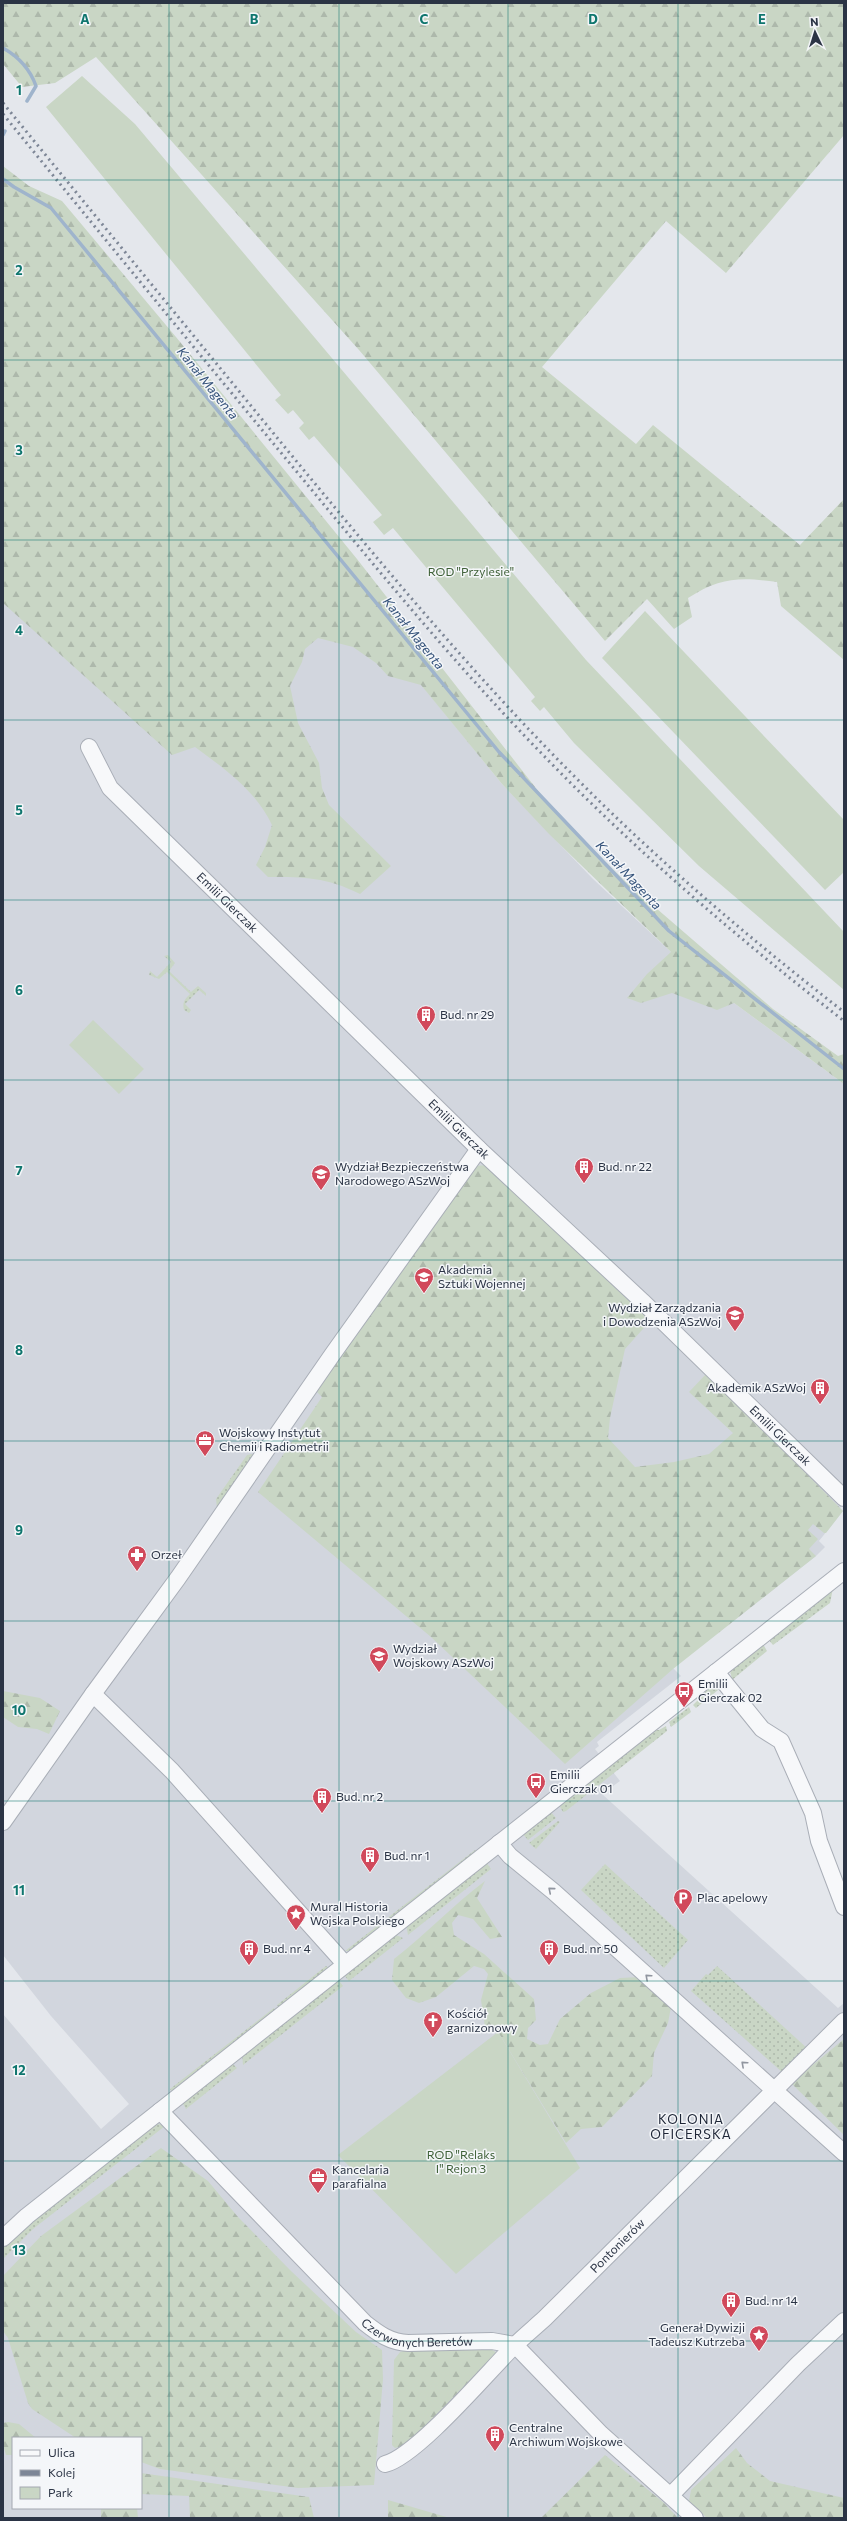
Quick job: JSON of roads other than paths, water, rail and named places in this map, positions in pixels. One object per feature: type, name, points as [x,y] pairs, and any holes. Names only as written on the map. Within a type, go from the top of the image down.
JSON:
[{"type":"street","name":"Emilii Gierczak","points":[[89,747],[110,788],[479,1149],[647,1305],[844,1498]]},
{"type":"street","points":[[3,1822],[93,1694],[178,1578],[332,1355],[479,1149]]},
{"type":"street","points":[[3,2238],[27,2216],[844,1571]]},
{"type":"street","points":[[716,1672],[762,1728],[781,1741],[813,1813],[819,1841],[844,1907]]},
{"type":"street","points":[[93,1694],[172,1771],[345,1964]]},
{"type":"street","points":[[499,1843],[510,1856],[554,1892],[844,2153]]},
{"type":"street","name":"Pontonierów","points":[[385,2464],[407,2454],[515,2345],[545,2318],[844,2021]]},
{"type":"street","name":"Czerwonych Beretów","points":[[160,2111],[365,2323],[381,2335],[398,2342],[408,2343],[492,2341],[515,2345]]},
{"type":"street","points":[[671,2495],[798,2364],[844,2321]]},
{"type":"street","points":[[515,2345],[601,2434],[695,2518]]},
{"type":"waterway","name":"Kanał Magenta","points":[[3,48],[14,55],[23,64],[34,80],[36,86],[27,101]]},
{"type":"waterway","name":"Kanał Magenta","points":[[3,135],[5,131]]},
{"type":"waterway","name":"Kanał Magenta","points":[[3,179],[51,208],[499,752],[669,931],[844,1069]]},
{"type":"railway","points":[[3,103],[357,534],[426,616],[498,696],[572,774],[670,868],[773,956],[844,1012]]},
{"type":"railway","points":[[3,114],[384,577],[479,687],[580,793],[653,861],[766,959],[844,1021]]},
{"type":"place","name":"Bud. nr 29","points":[[426,1032]]},
{"type":"place","name":"Bud. nr 22","points":[[584,1184]]},
{"type":"place","name":"Wydział Bezpieczeństwa Narodowego ASzWoj","points":[[321,1191]]},
{"type":"place","name":"Akademia Sztuki Wojennej","points":[[424,1294]]},
{"type":"place","name":"Wydział Zarządzania i Dowodzenia ASzWoj","points":[[735,1332]]},
{"type":"place","name":"Akademik ASzWoj","points":[[820,1405]]},
{"type":"place","name":"Wojskowy Instytut Chemii i Radiometrii","points":[[205,1457]]},
{"type":"place","name":"Orzeł","points":[[137,1572]]},
{"type":"place","name":"Wydział Wojskowy ASzWoj","points":[[379,1673]]},
{"type":"place","name":"Emilii Gierczak 02","points":[[684,1708]]},
{"type":"place","name":"Emilii Gierczak 01","points":[[536,1799]]},
{"type":"place","name":"Bud. nr 2","points":[[322,1814]]},
{"type":"place","name":"Bud. nr 1","points":[[370,1873]]},
{"type":"place","name":"Plac apelowy","points":[[683,1915]]},
{"type":"place","name":"Mural Historia Wojska Polskiego","points":[[296,1931]]},
{"type":"place","name":"Bud. nr 4","points":[[249,1966]]},
{"type":"place","name":"Bud. nr 50","points":[[549,1966]]},
{"type":"place","name":"Kościół garnizonowy","points":[[433,2038]]},
{"type":"place","name":"Kancelaria parafialna","points":[[318,2194]]},
{"type":"place","name":"Bud. nr 14","points":[[731,2318]]},
{"type":"place","name":"Generał Dywizji Tadeusz Kutrzeba","points":[[759,2352]]},
{"type":"place","name":"Centralne Archiwum Wojskowe","points":[[495,2452]]},
{"type":"district","name":"KOLONIA OFICERSKA","points":[[691,2126]]},
{"type":"park label","name":"ROD \"Przylesie\"","points":[[471,572]]},
{"type":"park label","name":"ROD \"Relaks I\" Rejon 3","points":[[461,2162]]}]
